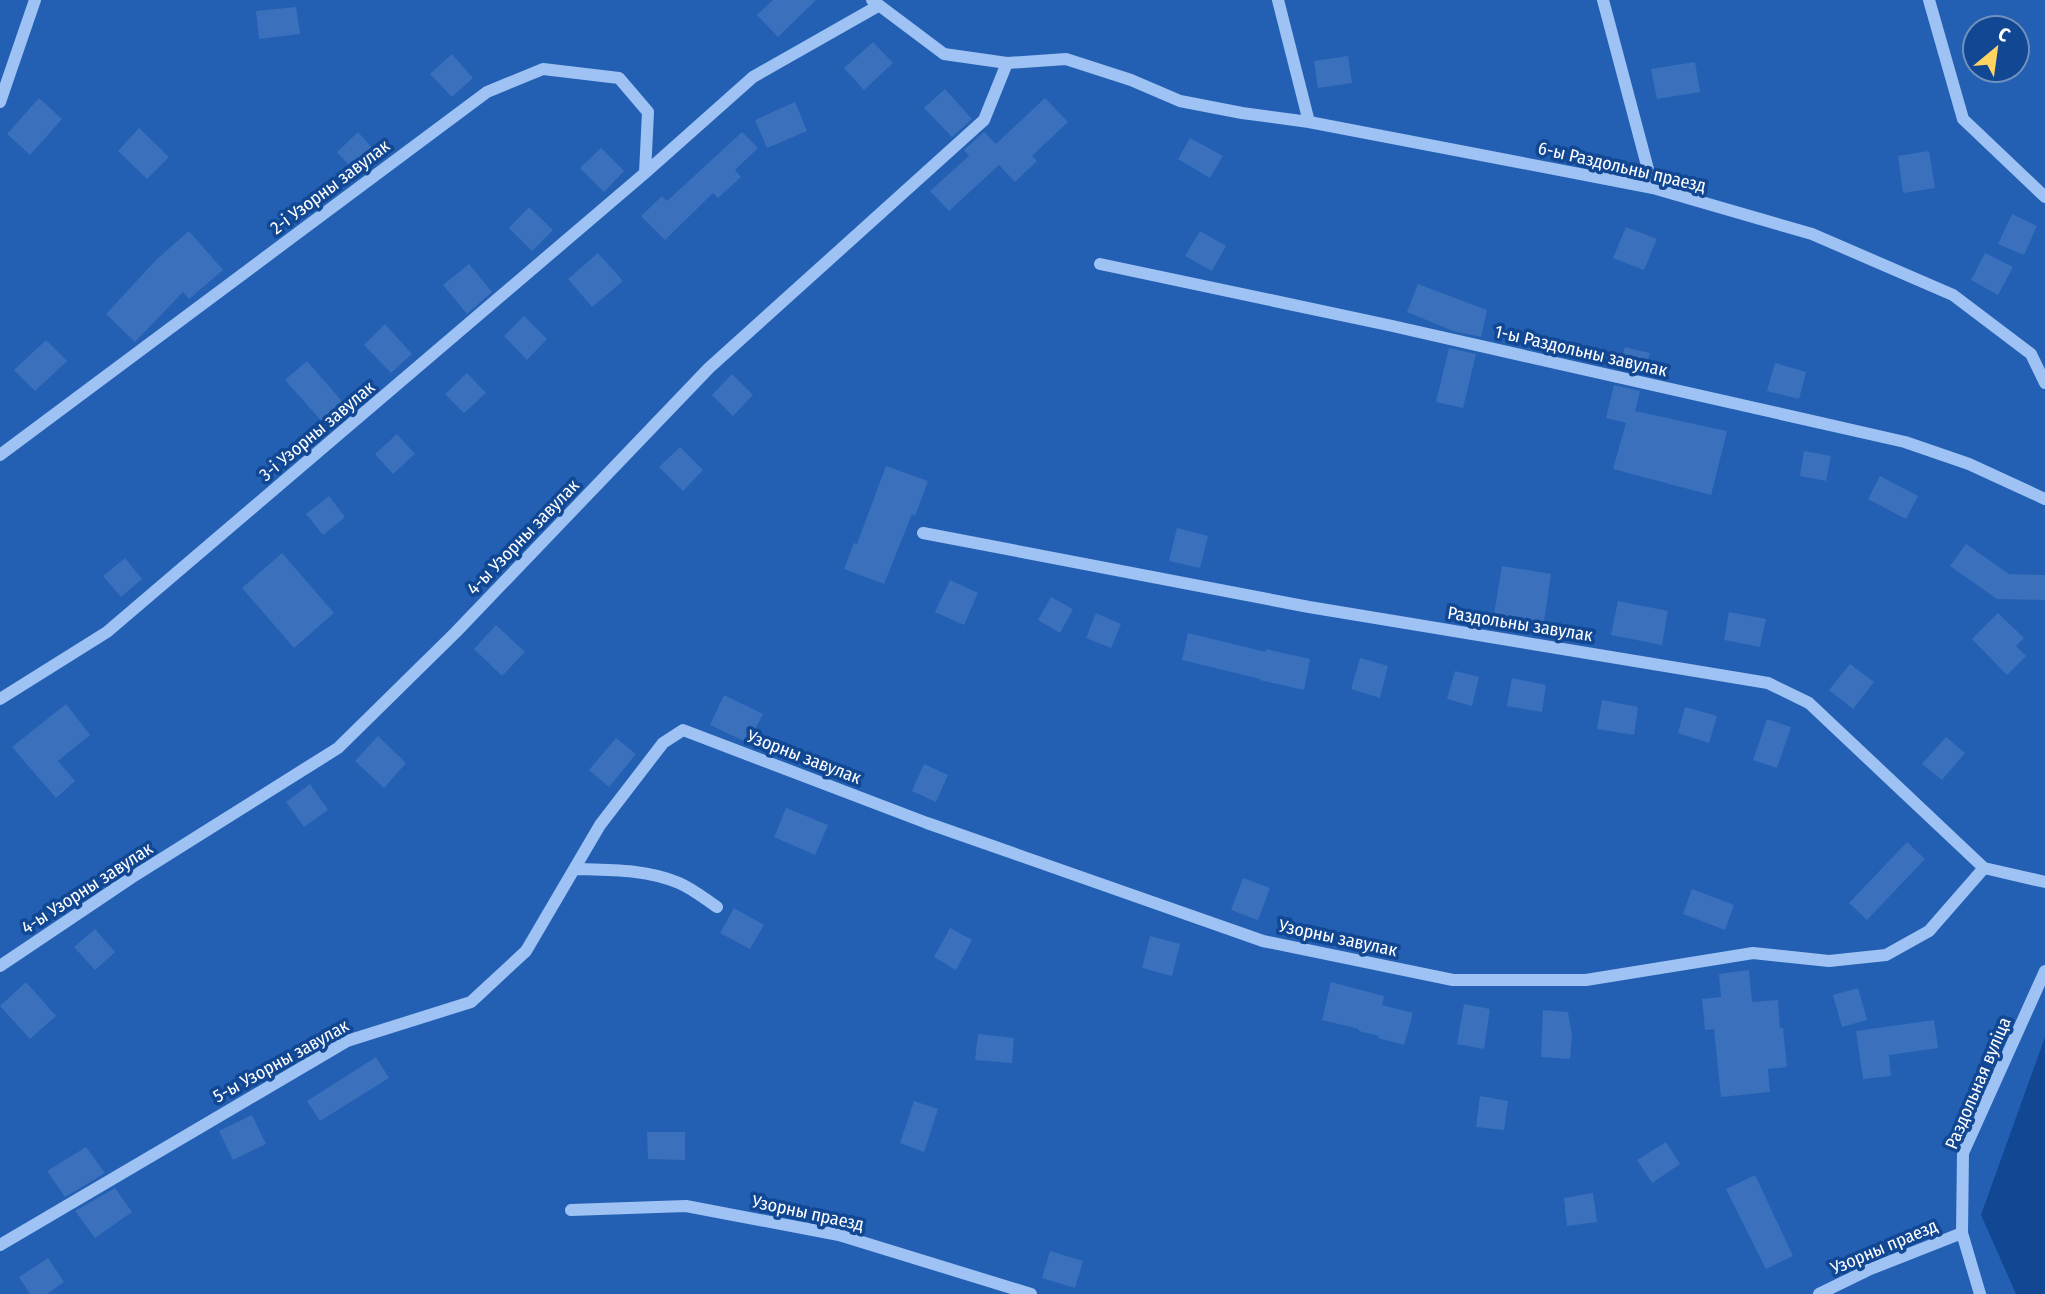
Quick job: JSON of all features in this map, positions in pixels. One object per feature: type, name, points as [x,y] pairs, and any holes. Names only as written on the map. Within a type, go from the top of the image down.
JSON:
[{"type":"street","points":[[0,102],[35,0]]},
{"type":"street","points":[[1278,0],[1309,122]]},
{"type":"street","points":[[1603,0],[1653,188]]},
{"type":"street","points":[[1929,0],[1962,119],[2045,197]]},
{"type":"street","name":"6-ы Раздольны праезд","points":[[875,3],[944,54],[1007,63],[1066,59],[1131,80],[1180,101],[1242,114],[1309,122],[1653,188],[1812,234],[1953,295],[2031,354],[2045,383]]},
{"type":"street","name":"3-і Узорны завулак","points":[[0,699],[107,632],[645,173],[752,77],[875,3]]},
{"type":"street","name":"4-ы Узорны завулак","points":[[0,966],[131,878],[338,748],[456,632],[709,368],[985,120],[1007,63]]},
{"type":"street","name":"2-і Узорны завулак","points":[[0,455],[487,92],[543,69],[619,78],[648,113],[645,173]]},
{"type":"street","name":"1-ы Раздольны завулак","points":[[1100,264],[1401,328],[1905,442],[1969,464],[2045,499]]},
{"type":"street","name":"Раздольны завулак","points":[[923,533],[1308,607],[1768,683],[1809,703],[1984,868]]},
{"type":"street","name":"Узорны завулак","points":[[683,730],[927,823],[1263,941],[1453,980],[1586,979],[1753,953],[1829,961],[1886,955],[1929,931],[1984,868]]},
{"type":"street","name":"5-ы Узорны завулак","points":[[0,1245],[347,1041],[471,1002],[526,951],[600,825],[663,743],[683,730]]},
{"type":"street","points":[[1984,868],[2045,882]]},
{"type":"street","points":[[574,869],[637,872],[678,883],[716,907]]},
{"type":"street","name":"Раздольная вуліца","points":[[1980,1294],[1962,1233],[1963,1153],[2045,971]]},
{"type":"street","name":"Узорны праезд","points":[[571,1210],[686,1206],[839,1235],[1031,1294]]},
{"type":"street","name":"Узорны праезд","points":[[1819,1294],[1868,1270],[1962,1233]]},
{"type":"shaded area","points":[[0,0],[2045,0],[2045,1037],[1981,1215],[2016,1294],[0,1294]]},
{"type":"building","points":[[773,0],[816,0],[778,37],[757,15]]},
{"type":"building","points":[[296,7],[300,34],[259,39],[256,11]]},
{"type":"building","points":[[873,42],[893,63],[864,90],[844,68]]},
{"type":"building","points":[[452,54],[473,78],[452,97],[430,74]]},
{"type":"building","points":[[1348,56],[1352,83],[1318,88],[1314,61]]},
{"type":"building","points":[[1695,62],[1700,92],[1657,99],[1651,69]]},
{"type":"building","points":[[945,89],[972,119],[952,137],[924,108]]},
{"type":"building","points":[[39,98],[62,119],[30,155],[7,134]]},
{"type":"building","points":[[1045,98],[1068,122],[1032,156],[1037,161],[1015,182],[999,165],[949,211],[930,191],[969,156],[964,150],[984,132],[996,144]]},
{"type":"building","points":[[795,102],[807,131],[767,148],[755,120]]},
{"type":"building","points":[[139,128],[169,157],[147,179],[118,151]]},
{"type":"building","points":[[358,132],[379,156],[358,175],[337,152]]},
{"type":"building","points":[[742,132],[758,148],[735,170],[741,177],[718,198],[713,193],[665,240],[641,216],[662,196],[667,201]]},
{"type":"building","points":[[1190,138],[1223,156],[1210,178],[1178,159]]},
{"type":"building","points":[[601,148],[624,171],[604,192],[580,168]]},
{"type":"building","points":[[1929,151],[1935,188],[1903,193],[1898,156]]},
{"type":"building","points":[[529,207],[553,230],[532,251],[509,228]]},
{"type":"building","points":[[2012,214],[2037,226],[2024,255],[1998,244]]},
{"type":"building","points":[[1626,227],[1657,239],[1644,270],[1613,258]]},
{"type":"building","points":[[189,231],[223,270],[189,299],[183,292],[135,342],[106,314],[157,259]]},
{"type":"building","points":[[1200,231],[1226,246],[1212,271],[1185,256]]},
{"type":"building","points":[[598,253],[623,281],[592,307],[568,279]]},
{"type":"building","points":[[1985,253],[2013,267],[1998,295],[1971,280]]},
{"type":"building","points":[[469,264],[492,292],[467,314],[443,285]]},
{"type":"building","points":[[1418,284],[1487,310],[1481,337],[1453,331],[1407,312]]},
{"type":"building","points":[[524,316],[547,339],[527,360],[504,336]]},
{"type":"building","points":[[385,324],[412,354],[391,373],[364,345]]},
{"type":"building","points":[[46,340],[67,361],[35,391],[14,370]]},
{"type":"building","points":[[1625,347],[1650,353],[1644,374],[1619,368]]},
{"type":"building","points":[[1449,348],[1476,354],[1463,408],[1436,402]]},
{"type":"building","points":[[307,361],[346,406],[325,425],[285,380]]},
{"type":"building","points":[[1775,363],[1806,372],[1799,399],[1767,391]]},
{"type":"building","points":[[467,373],[486,393],[464,413],[445,394]]},
{"type":"building","points":[[732,374],[753,395],[733,416],[712,395]]},
{"type":"building","points":[[1614,385],[1640,391],[1635,411],[1727,431],[1711,495],[1613,469],[1626,423],[1606,418]]},
{"type":"building","points":[[397,434],[415,454],[393,474],[375,454]]},
{"type":"building","points":[[680,447],[703,470],[683,491],[659,467]]},
{"type":"building","points":[[1804,451],[1831,456],[1826,481],[1800,476]]},
{"type":"building","points":[[886,466],[928,481],[884,584],[844,569],[854,543],[857,544]]},
{"type":"building","points":[[1880,476],[1918,496],[1906,519],[1868,499]]},
{"type":"building","points":[[329,496],[345,517],[323,535],[306,514]]},
{"type":"building","points":[[1177,528],[1208,536],[1200,568],[1169,561]]},
{"type":"building","points":[[1966,544],[2009,574],[2045,575],[2045,600],[1997,599],[1950,566]]},
{"type":"building","points":[[282,553],[334,613],[294,648],[242,588]]},
{"type":"building","points":[[125,558],[142,579],[121,597],[103,576]]},
{"type":"building","points":[[1502,566],[1551,574],[1543,628],[1493,620]]},
{"type":"building","points":[[950,580],[978,593],[964,625],[935,612]]},
{"type":"building","points":[[1051,597],[1073,609],[1060,633],[1038,620]]},
{"type":"building","points":[[1618,601],[1668,611],[1662,645],[1611,635]]},
{"type":"building","points":[[1729,612],[1766,619],[1760,647],[1724,640]]},
{"type":"building","points":[[1096,613],[1121,624],[1111,648],[1086,638]]},
{"type":"building","points":[[1998,613],[2024,638],[2016,646],[2026,656],[2007,675],[1972,639]]},
{"type":"building","points":[[496,625],[525,652],[502,676],[474,649]]},
{"type":"building","points":[[1188,633],[1266,652],[1266,649],[1310,659],[1304,690],[1182,660]]},
{"type":"building","points":[[1360,658],[1388,666],[1380,698],[1351,689]]},
{"type":"building","points":[[1850,664],[1874,682],[1853,709],[1829,690]]},
{"type":"building","points":[[1455,671],[1479,677],[1472,706],[1447,699]]},
{"type":"building","points":[[1512,678],[1546,685],[1542,712],[1507,706]]},
{"type":"building","points":[[724,695],[763,714],[748,743],[710,725]]},
{"type":"building","points":[[1602,700],[1638,707],[1634,735],[1597,729]]},
{"type":"building","points":[[66,704],[90,735],[58,761],[75,781],[56,798],[12,747]]},
{"type":"building","points":[[1685,707],[1717,716],[1709,743],[1678,733]]},
{"type":"building","points":[[1767,719],[1791,727],[1777,768],[1753,760]]},
{"type":"building","points":[[378,736],[406,763],[384,788],[355,761]]},
{"type":"building","points":[[1946,737],[1965,753],[1942,780],[1922,764]]},
{"type":"building","points":[[616,738],[636,754],[609,787],[589,770]]},
{"type":"building","points":[[924,764],[948,775],[936,802],[912,791]]},
{"type":"building","points":[[310,784],[328,810],[304,827],[286,802]]},
{"type":"building","points":[[786,808],[828,825],[815,855],[774,837]]},
{"type":"building","points":[[1907,842],[1925,859],[1867,920],[1849,903]]},
{"type":"building","points":[[1243,878],[1270,888],[1258,920],[1231,910]]},
{"type":"building","points":[[1692,889],[1734,905],[1725,930],[1683,914]]},
{"type":"building","points":[[734,908],[764,925],[750,949],[720,933]]},
{"type":"building","points":[[950,928],[972,940],[956,970],[934,957]]},
{"type":"building","points":[[95,929],[115,952],[95,970],[74,947]]},
{"type":"building","points":[[1150,936],[1180,944],[1172,976],[1142,968]]},
{"type":"building","points":[[1749,970],[1752,1002],[1778,1000],[1787,1067],[1768,1069],[1770,1092],[1721,1097],[1714,1029],[1705,1030],[1702,999],[1721,997],[1719,974]]},
{"type":"building","points":[[26,982],[56,1016],[30,1039],[0,1006]]},
{"type":"building","points":[[1331,982],[1384,996],[1382,1005],[1413,1013],[1404,1045],[1378,1038],[1379,1036],[1359,1029],[1322,1020]]},
{"type":"building","points":[[1858,988],[1867,1020],[1842,1027],[1833,995]]},
{"type":"building","points":[[1464,1004],[1490,1009],[1484,1049],[1457,1044]]},
{"type":"building","points":[[1543,1010],[1568,1012],[1572,1036],[1570,1059],[1541,1057]]},
{"type":"building","points":[[1934,1020],[1938,1048],[1889,1055],[1891,1076],[1863,1079],[1856,1031]]},
{"type":"building","points":[[978,1034],[1014,1038],[1012,1063],[975,1060]]},
{"type":"building","points":[[376,1057],[389,1078],[320,1121],[307,1101]]},
{"type":"building","points":[[1480,1096],[1508,1101],[1504,1130],[1476,1127]]},
{"type":"building","points":[[914,1101],[938,1109],[924,1152],[900,1143]]},
{"type":"building","points":[[252,1115],[266,1144],[233,1160],[219,1131]]},
{"type":"building","points":[[647,1132],[685,1132],[685,1160],[648,1159]]},
{"type":"building","points":[[1666,1142],[1680,1164],[1652,1183],[1637,1160]]},
{"type":"building","points":[[86,1147],[105,1173],[65,1197],[47,1171]]},
{"type":"building","points":[[1755,1175],[1793,1256],[1766,1269],[1726,1189]]},
{"type":"building","points":[[115,1188],[132,1212],[95,1238],[75,1211]]},
{"type":"building","points":[[1593,1193],[1597,1222],[1567,1226],[1564,1198]]},
{"type":"building","points":[[1050,1251],[1083,1261],[1075,1288],[1042,1278]]},
{"type":"building","points":[[48,1258],[64,1282],[47,1294],[30,1294],[19,1277]]}]
